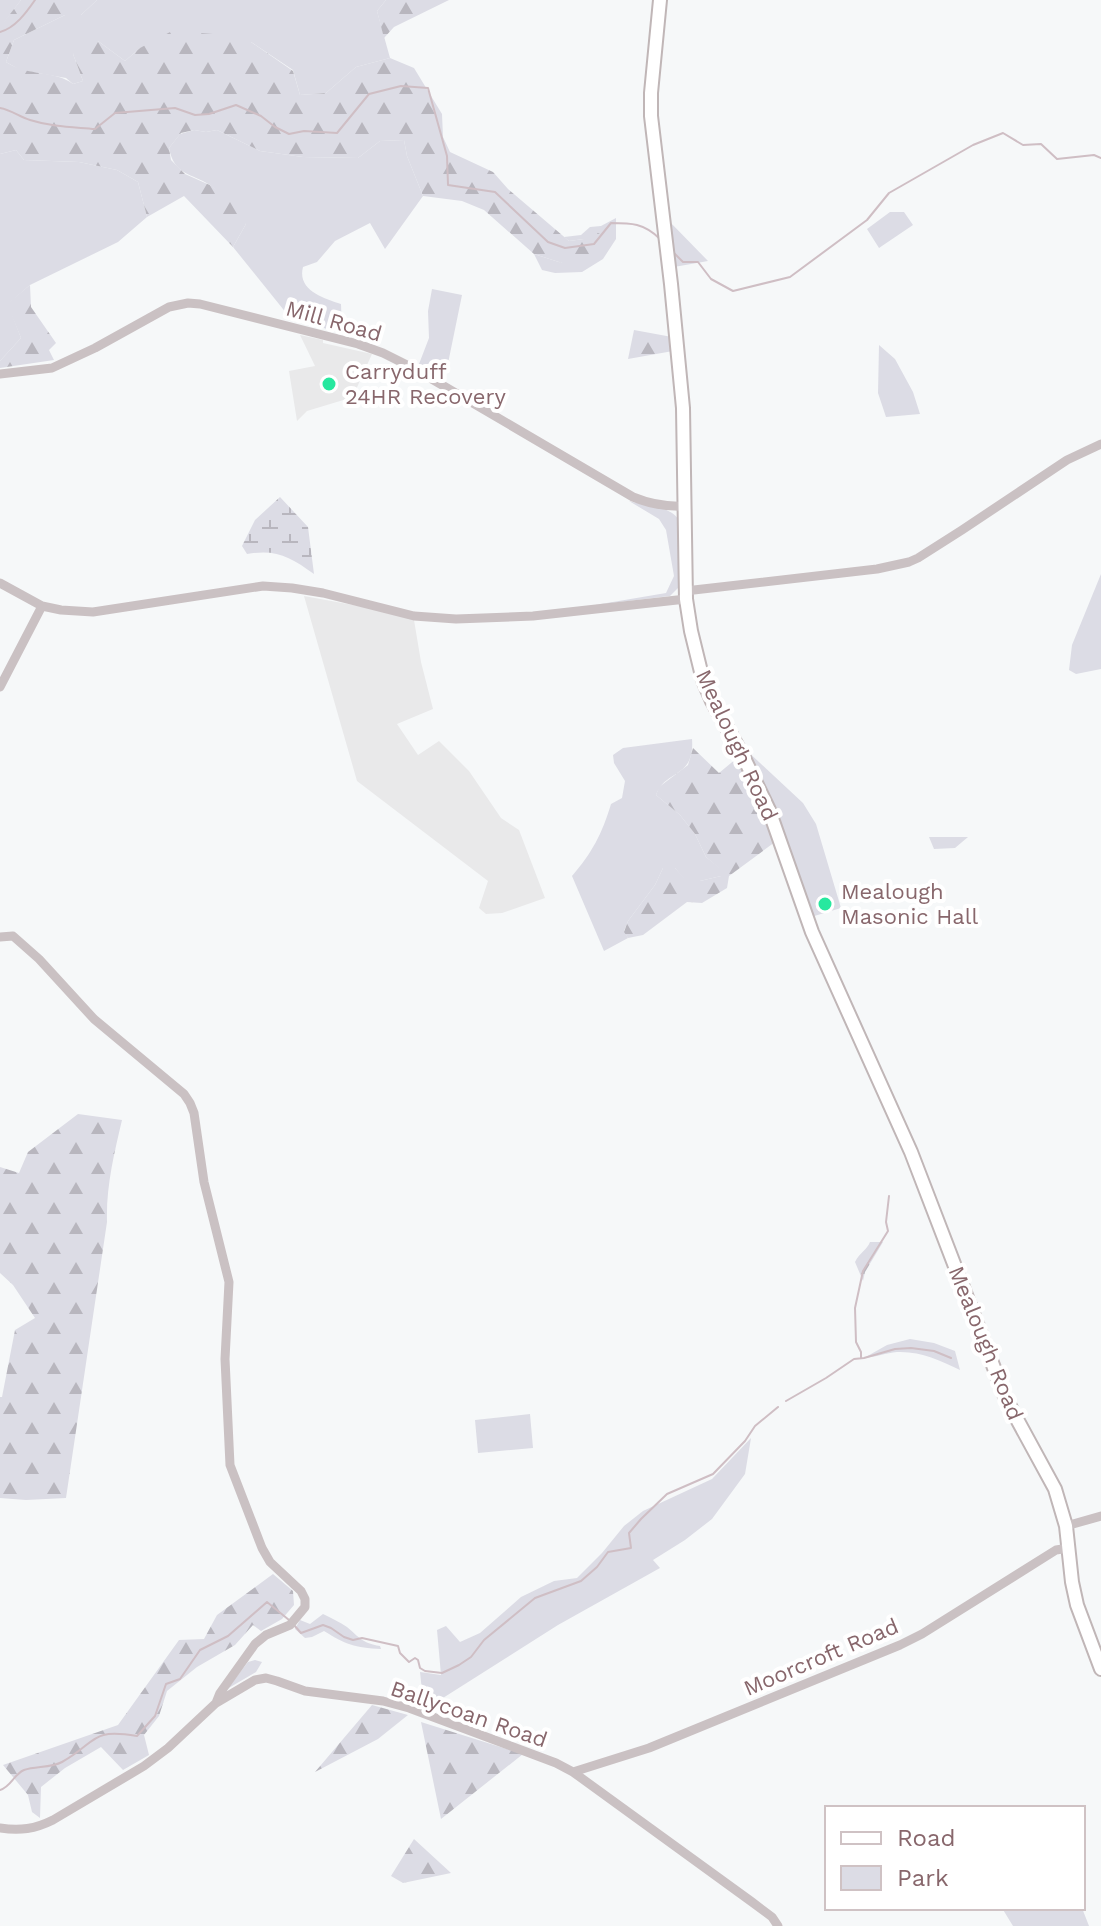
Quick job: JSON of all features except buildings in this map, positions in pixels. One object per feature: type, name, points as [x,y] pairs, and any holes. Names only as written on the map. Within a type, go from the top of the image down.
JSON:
[{"type":"street","name":"Mealough Road","points":[[660,0],[651,116],[683,408],[686,595],[703,680],[769,810],[812,932],[911,1152],[1006,1399],[1055,1489],[1066,1526],[1077,1605],[1101,1669]]},
{"type":"street","name":"Mill Road","points":[[0,374],[52,368],[169,307],[200,304],[383,353],[633,497],[648,503],[685,506]]},
{"type":"street","points":[[0,583],[42,606],[93,612],[263,586],[323,593],[414,616],[456,619],[533,616],[909,562],[1067,460],[1101,444]]},
{"type":"street","points":[[0,687],[42,606]]},
{"type":"street","points":[[0,937],[13,936],[31,951],[94,1019],[184,1094],[194,1113],[210,1210],[229,1282],[225,1359],[230,1465],[262,1548],[270,1562],[301,1591],[305,1599],[305,1607],[293,1622],[255,1644],[216,1703]]},
{"type":"street","points":[[1066,1526],[1101,1516]]},
{"type":"street","name":"Moorcroft Road","points":[[573,1772],[649,1748],[900,1645],[1056,1550],[1069,1548]]},
{"type":"street","name":"Ballycoan Road","points":[[0,1828],[29,1829],[53,1820],[144,1766],[216,1703],[255,1680],[266,1678],[305,1691],[383,1701],[409,1708],[556,1763],[573,1772],[752,1902],[772,1917],[778,1926]]},
{"type":"shaded area","points":[[300,335],[372,354],[350,398],[307,411],[297,421],[289,371],[315,366]]},
{"type":"shaded area","points":[[304,596],[375,609],[414,620],[433,709],[397,724],[418,755],[439,741],[469,771],[501,818],[519,830],[545,898],[502,913],[486,914],[479,908],[488,881],[357,781]]},
{"type":"green space","points":[[0,0],[21,0],[3,24],[0,24]]},
{"type":"green space","points":[[21,0],[97,0],[81,15],[65,15],[14,40],[6,62],[73,84],[83,81],[73,54],[80,42],[98,41],[125,61],[140,48],[172,31],[213,34],[251,42],[293,71],[300,95],[326,93],[356,67],[390,58],[414,68],[442,114],[443,137],[450,152],[493,172],[508,189],[569,241],[584,239],[596,232],[608,238],[603,250],[587,261],[562,263],[534,254],[484,210],[462,201],[423,196],[404,140],[380,141],[358,158],[303,157],[260,151],[217,130],[181,133],[169,148],[171,160],[185,174],[212,186],[243,212],[246,224],[233,247],[184,196],[147,217],[138,182],[117,170],[79,162],[24,160],[16,150],[0,154],[0,24]]},
{"type":"green space","points":[[97,0],[386,0],[377,11],[390,58],[356,67],[326,93],[300,95],[293,70],[251,42],[140,48],[125,61],[98,41],[73,54],[83,81],[73,84],[66,78],[20,70],[6,62],[14,40],[65,15],[81,15]]},
{"type":"green space","points":[[386,0],[449,0],[394,27],[384,38],[377,11]]},
{"type":"green space","points":[[194,130],[217,130],[260,151],[303,157],[358,158],[380,141],[404,140],[423,196],[385,249],[370,223],[335,241],[317,262],[303,267],[304,282],[313,292],[341,304],[342,333],[291,319],[233,247],[246,224],[215,189],[184,172],[171,157],[169,148],[180,134]]},
{"type":"green space","points":[[16,150],[24,160],[79,162],[117,170],[138,182],[147,217],[118,242],[30,285],[8,304],[21,338],[0,361],[0,154]]},
{"type":"green space","points":[[890,212],[904,212],[913,225],[879,248],[867,229]]},
{"type":"green space","points":[[616,218],[616,239],[603,259],[582,272],[542,270],[534,254],[562,263],[584,239],[569,241],[564,237],[581,235],[590,227],[601,226]]},
{"type":"green space","points":[[669,221],[708,261],[674,267]]},
{"type":"green space","points":[[30,285],[31,307],[56,343],[49,350],[54,360],[0,368],[0,361],[21,338],[7,304]]},
{"type":"green space","points":[[432,289],[462,295],[445,378],[419,364],[429,338],[428,311]]},
{"type":"green space","points":[[634,330],[672,337],[673,351],[628,359]]},
{"type":"green space","points":[[879,345],[895,359],[913,392],[920,414],[886,417],[878,393]]},
{"type":"green space","points":[[280,497],[308,527],[314,574],[283,556],[247,554],[242,546],[255,520]]},
{"type":"green space","points":[[629,501],[669,511],[679,520],[678,588],[670,596],[595,605],[666,593],[674,576],[666,530],[659,519]]},
{"type":"green space","points":[[1101,574],[1101,669],[1076,674],[1069,670],[1072,645]]},
{"type":"green space","points":[[692,739],[689,761],[660,787],[656,795],[680,815],[695,834],[706,857],[721,869],[721,876],[686,881],[675,868],[663,868],[655,885],[628,921],[624,931],[628,938],[604,951],[572,876],[596,843],[611,804],[622,798],[625,781],[614,763],[613,755],[623,748]]},
{"type":"green space","points":[[693,748],[719,773],[737,758],[754,787],[775,842],[729,876],[727,888],[702,903],[687,902],[643,935],[628,938],[624,932],[628,921],[655,885],[663,868],[675,868],[687,881],[721,876],[720,869],[706,857],[695,834],[680,815],[656,795],[659,787],[688,765]]},
{"type":"green space","points":[[745,749],[803,803],[816,824],[841,908],[811,917]]},
{"type":"green space","points":[[929,837],[968,837],[955,848],[934,849]]},
{"type":"green space","points":[[78,1114],[122,1120],[109,1183],[107,1222],[66,1498],[0,1498],[0,1397],[15,1330],[35,1318],[13,1285],[0,1273],[0,1167],[19,1173],[28,1152]]},
{"type":"green space","points":[[870,1242],[883,1242],[863,1281],[855,1262]]},
{"type":"green space","points":[[910,1339],[955,1351],[960,1370],[914,1353],[897,1352],[864,1358],[887,1345]]},
{"type":"green space","points":[[530,1414],[533,1448],[478,1453],[475,1420]]},
{"type":"green space","points":[[751,1438],[745,1474],[712,1519],[653,1560],[660,1568],[558,1625],[424,1710],[420,1672],[441,1675],[437,1630],[446,1626],[460,1642],[480,1633],[521,1597],[554,1581],[577,1578],[624,1526],[643,1511],[712,1479]]},
{"type":"green space","points":[[273,1574],[293,1591],[294,1605],[282,1619],[261,1631],[253,1625],[235,1645],[197,1667],[167,1691],[159,1716],[144,1735],[149,1755],[123,1770],[101,1747],[65,1768],[41,1787],[40,1818],[32,1812],[28,1795],[3,1765],[118,1725],[179,1640],[204,1639],[217,1615]]},
{"type":"green space","points":[[323,1614],[381,1649],[351,1644],[324,1631],[305,1638],[295,1629],[300,1620],[310,1624]]},
{"type":"green space","points":[[248,1662],[262,1662],[256,1672],[227,1689]]},
{"type":"green space","points":[[372,1705],[408,1715],[378,1739],[315,1772]]},
{"type":"green space","points":[[421,1722],[523,1754],[441,1819]]},
{"type":"green space","points":[[414,1839],[451,1873],[403,1883],[391,1876]]},
{"type":"green space","points":[[1003,1910],[1083,1910],[1089,1926],[1013,1926]]},
{"type":"waterway","points":[[0,32],[15,24],[35,0]]},
{"type":"waterway","points":[[0,108],[38,122],[95,129],[115,113],[175,108],[195,115],[236,105],[289,134],[304,131],[337,133],[369,94],[401,86],[428,88],[447,156],[448,185],[495,192],[548,242],[565,248],[594,244],[611,223],[637,225],[660,239]]},
{"type":"waterway","points":[[673,252],[683,262],[698,262],[711,279],[733,291],[790,277],[867,220],[889,193],[973,145],[1003,133],[1023,145],[1041,144],[1057,159],[1094,155],[1101,158]]},
{"type":"waterway","points":[[861,1358],[856,1342],[855,1308],[863,1271],[888,1231],[889,1196]]},
{"type":"waterway","points":[[786,1401],[854,1359],[911,1348],[934,1351],[951,1358]]},
{"type":"waterway","points":[[294,1625],[301,1633],[323,1625],[353,1640],[362,1638],[398,1646],[409,1662],[415,1658],[425,1671],[442,1673],[471,1657],[484,1640],[535,1598],[581,1581],[608,1552],[631,1548],[629,1533],[667,1494],[713,1474],[755,1426],[778,1407]]},
{"type":"waterway","points":[[0,1790],[24,1770],[62,1762],[102,1735],[137,1736],[155,1716],[166,1684],[180,1679],[200,1650],[228,1636],[267,1602],[289,1620]]},
{"type":"place","name":"Carryduff 24HR Recovery","points":[[329,384]]},
{"type":"place","name":"Mealough Masonic Hall","points":[[825,904]]}]
